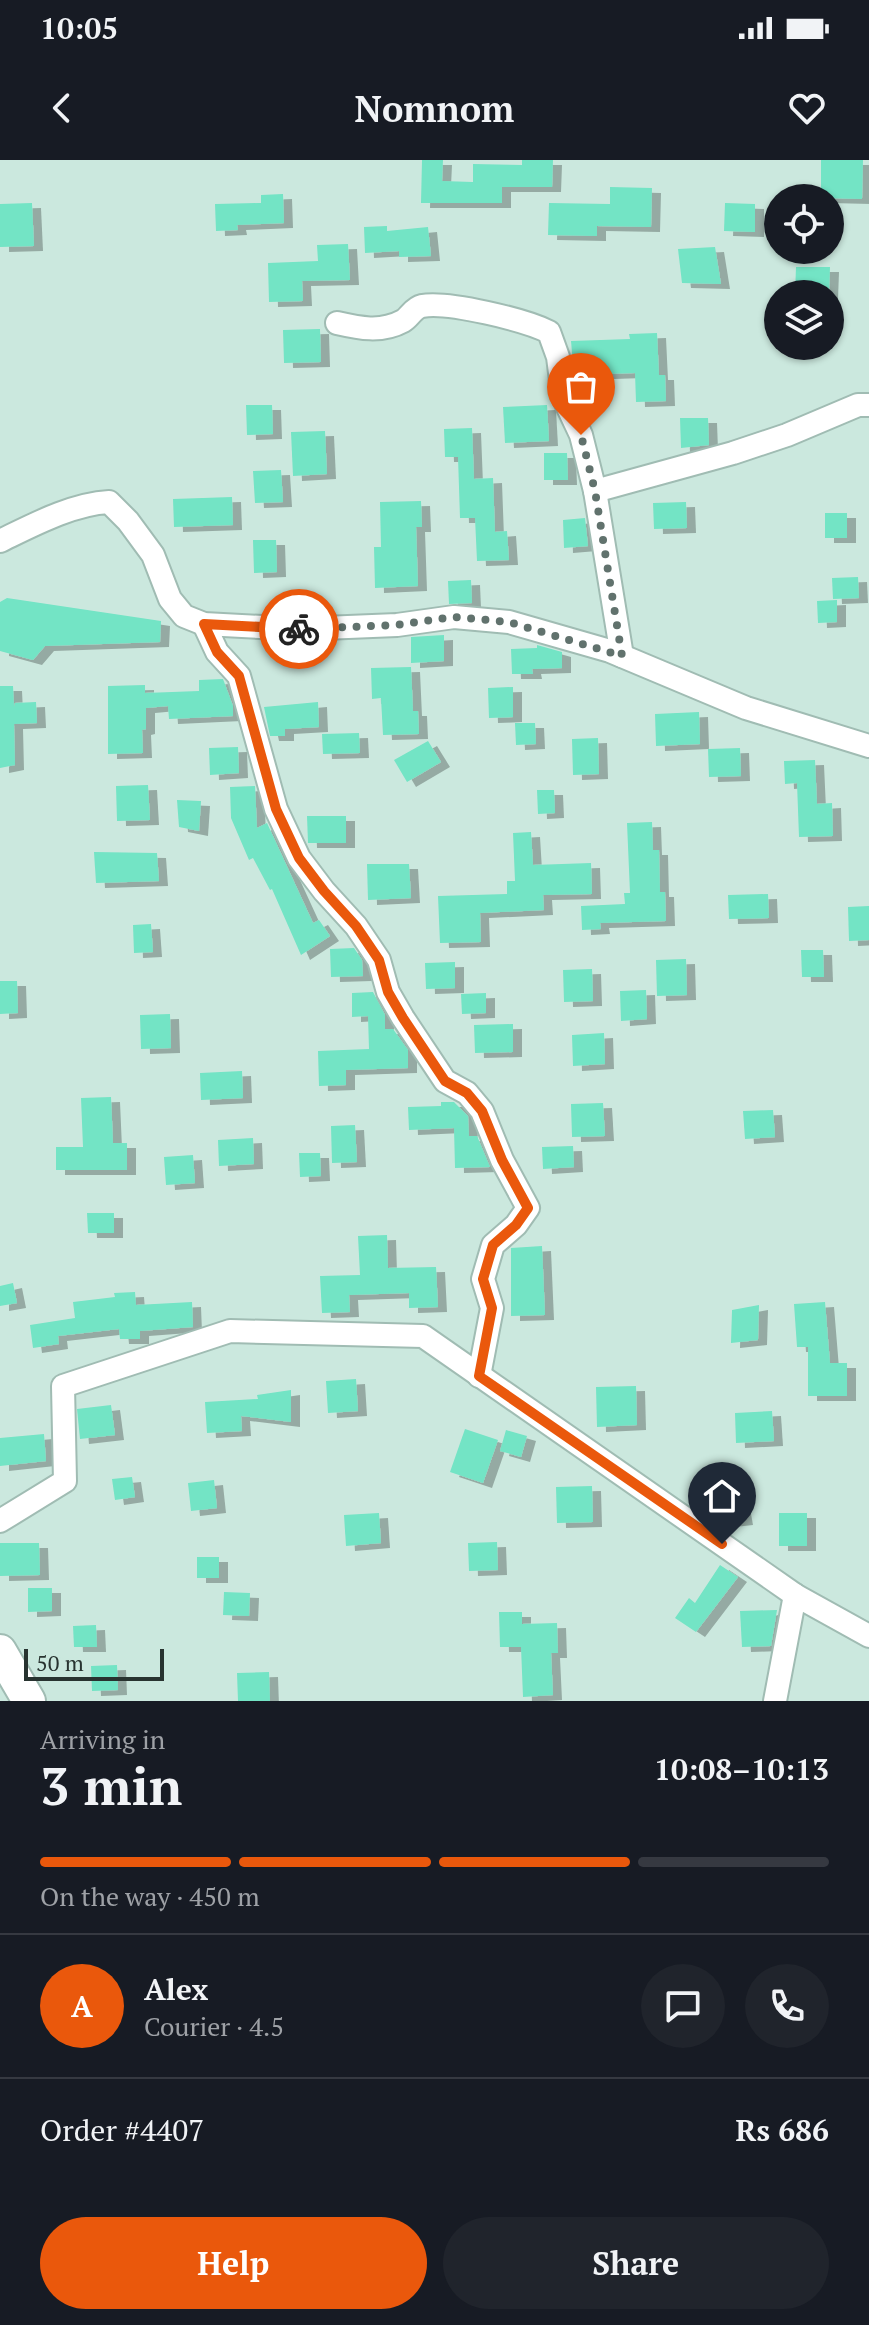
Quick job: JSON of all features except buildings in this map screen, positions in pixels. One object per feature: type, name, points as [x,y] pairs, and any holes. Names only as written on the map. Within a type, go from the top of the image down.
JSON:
[{"type":"main road","points":[[0,1651],[29,1701]]},
{"type":"street","points":[[337,323],[367,330],[390,326],[406,319],[422,306],[439,306],[462,307],[534,324],[549,332],[558,357],[563,397],[581,435],[595,491],[622,656]]},
{"type":"street","points":[[595,491],[733,453],[787,435],[858,405],[869,405]]},
{"type":"street","points":[[0,541],[39,522],[109,502],[128,521],[153,555],[170,599],[184,616],[204,624],[299,629],[397,625],[454,617],[509,622],[622,656],[746,708],[869,746]]},
{"type":"street","points":[[204,624],[217,652],[239,676],[276,809],[299,858],[356,926],[379,960],[388,992],[445,1081],[467,1093],[482,1111],[502,1160],[528,1208],[516,1225],[493,1245],[483,1279],[492,1308],[479,1376]]},
{"type":"street","points":[[0,1521],[65,1481],[63,1386],[230,1331],[423,1336],[795,1595],[869,1636]]},
{"type":"street","points":[[775,1701],[795,1595]]},
{"type":"way so far","points":[[299,629],[397,625],[454,617],[509,622],[622,656],[595,491],[581,435]]},
{"type":"route","points":[[299,629],[204,624],[217,652],[239,676],[276,809],[299,858],[356,926],[379,960],[388,992],[445,1081],[467,1093],[482,1111],[502,1160],[528,1208],[516,1225],[493,1245],[483,1279],[492,1308],[479,1376],[722,1544]]}]
